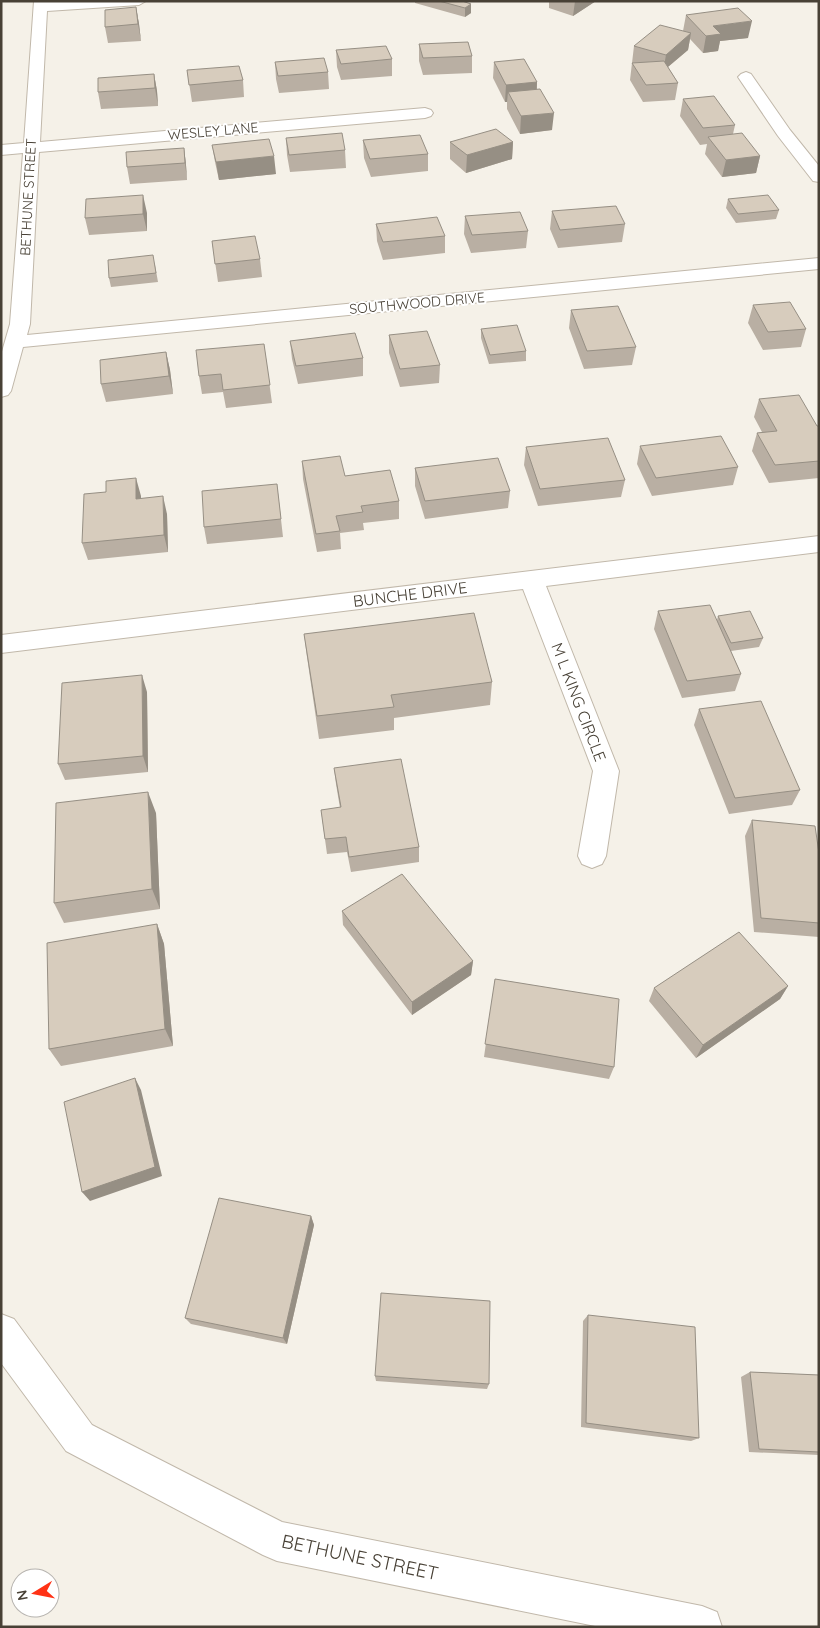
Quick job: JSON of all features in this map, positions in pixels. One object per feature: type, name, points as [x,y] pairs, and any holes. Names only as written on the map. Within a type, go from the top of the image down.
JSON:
[{"type":"street","points":[[41,4],[139,1]]},
{"type":"street","name":"BETHUNE STREET","points":[[1,391],[20,324],[41,4]]},
{"type":"street","points":[[746,77],[784,133],[819,177]]},
{"type":"street","name":"WESLEY LANE","points":[[1,150],[425,113]]},
{"type":"street","name":"SOUTHWOOD DRIVE","points":[[15,342],[819,263]]},
{"type":"street","name":"BUNCHE DRIVE","points":[[1,644],[819,544]]},
{"type":"street","name":"M L KING CIRCLE","points":[[532,580],[606,771],[592,856]]},
{"type":"street","name":"BETHUNE STREET","points":[[1,1332],[79,1438],[277,1541],[702,1627]]},
{"type":"building","points":[[439,1],[462,1],[471,4],[465,8]]},
{"type":"building","points":[[136,7],[138,24],[105,27],[105,10]]},
{"type":"building","points":[[738,8],[752,21],[713,26],[721,34],[706,36],[686,15]]},
{"type":"building","points":[[660,25],[691,33],[666,55],[634,46]]},
{"type":"building","points":[[468,42],[472,56],[423,58],[419,44]]},
{"type":"building","points":[[386,46],[392,59],[341,64],[336,50]]},
{"type":"building","points":[[324,58],[328,72],[278,76],[275,62]]},
{"type":"building","points":[[524,59],[537,82],[506,85],[494,62]]},
{"type":"building","points":[[664,61],[678,83],[646,85],[632,63]]},
{"type":"building","points":[[239,66],[243,80],[189,85],[187,70]]},
{"type":"building","points":[[154,74],[155,88],[98,92],[98,78]]},
{"type":"building","points":[[540,89],[554,113],[521,116],[508,92]]},
{"type":"building","points":[[714,96],[735,125],[703,128],[683,99]]},
{"type":"building","points":[[496,129],[513,142],[467,155],[450,142]]},
{"type":"building","points":[[342,133],[345,150],[289,155],[286,138]]},
{"type":"building","points":[[742,133],[760,156],[726,160],[708,137]]},
{"type":"building","points":[[420,135],[428,154],[370,159],[363,140]]},
{"type":"building","points":[[269,139],[274,156],[216,162],[212,145]]},
{"type":"building","points":[[184,148],[185,163],[127,167],[126,152]]},
{"type":"building","points":[[143,195],[143,214],[85,218],[86,199]]},
{"type":"building","points":[[768,195],[779,210],[738,214],[728,199]]},
{"type":"building","points":[[616,206],[625,224],[560,230],[552,211]]},
{"type":"building","points":[[520,212],[528,231],[472,235],[465,216]]},
{"type":"building","points":[[437,217],[445,236],[383,242],[376,224]]},
{"type":"building","points":[[255,236],[260,259],[215,264],[212,241]]},
{"type":"building","points":[[153,255],[156,273],[109,278],[108,260]]},
{"type":"building","points":[[790,302],[806,329],[768,332],[753,305]]},
{"type":"building","points":[[618,306],[636,347],[587,351],[571,310]]},
{"type":"building","points":[[517,325],[526,351],[490,355],[481,329]]},
{"type":"building","points":[[427,331],[440,365],[400,369],[389,335]]},
{"type":"building","points":[[355,333],[363,358],[296,366],[290,341]]},
{"type":"building","points":[[264,344],[270,385],[223,390],[221,374],[199,376],[196,350]]},
{"type":"building","points":[[166,352],[169,376],[101,384],[100,360]]},
{"type":"building","points":[[799,395],[817,426],[819,426],[819,461],[775,465],[757,433],[777,431],[759,399]]},
{"type":"building","points":[[721,436],[738,467],[656,478],[640,446]]},
{"type":"building","points":[[608,438],[625,480],[540,489],[526,447]]},
{"type":"building","points":[[340,456],[345,476],[390,470],[399,501],[361,506],[363,512],[336,516],[340,531],[316,534],[302,461]]},
{"type":"building","points":[[498,458],[510,491],[425,501],[415,468]]},
{"type":"building","points":[[136,478],[136,499],[163,496],[164,535],[82,543],[84,494],[106,492],[106,481]]},
{"type":"building","points":[[277,484],[281,519],[204,527],[202,491]]},
{"type":"building","points":[[710,605],[741,674],[687,681],[658,611]]},
{"type":"building","points":[[750,611],[763,638],[731,643],[718,616]]},
{"type":"building","points":[[474,613],[492,682],[391,695],[394,707],[317,716],[304,634]]},
{"type":"building","points":[[142,675],[143,756],[58,764],[62,683]]},
{"type":"building","points":[[761,701],[800,790],[735,798],[699,709]]},
{"type":"building","points":[[401,759],[419,847],[349,857],[346,837],[325,839],[321,810],[341,807],[334,768]]},
{"type":"building","points":[[148,792],[152,889],[54,903],[56,803]]},
{"type":"building","points":[[752,820],[815,826],[819,853],[819,923],[761,918]]},
{"type":"building","points":[[402,874],[473,961],[412,1002],[342,911]]},
{"type":"building","points":[[157,924],[165,1029],[49,1049],[47,943]]},
{"type":"building","points":[[739,932],[788,986],[703,1045],[654,988]]},
{"type":"building","points":[[495,979],[619,999],[614,1067],[485,1044]]},
{"type":"building","points":[[135,1078],[155,1167],[82,1192],[64,1102]]},
{"type":"building","points":[[219,1198],[311,1216],[283,1338],[185,1318]]},
{"type":"building","points":[[381,1293],[490,1301],[489,1384],[375,1376]]},
{"type":"building","points":[[588,1315],[695,1327],[699,1438],[586,1423]]},
{"type":"building","points":[[750,1372],[819,1375],[819,1452],[759,1449]]}]
